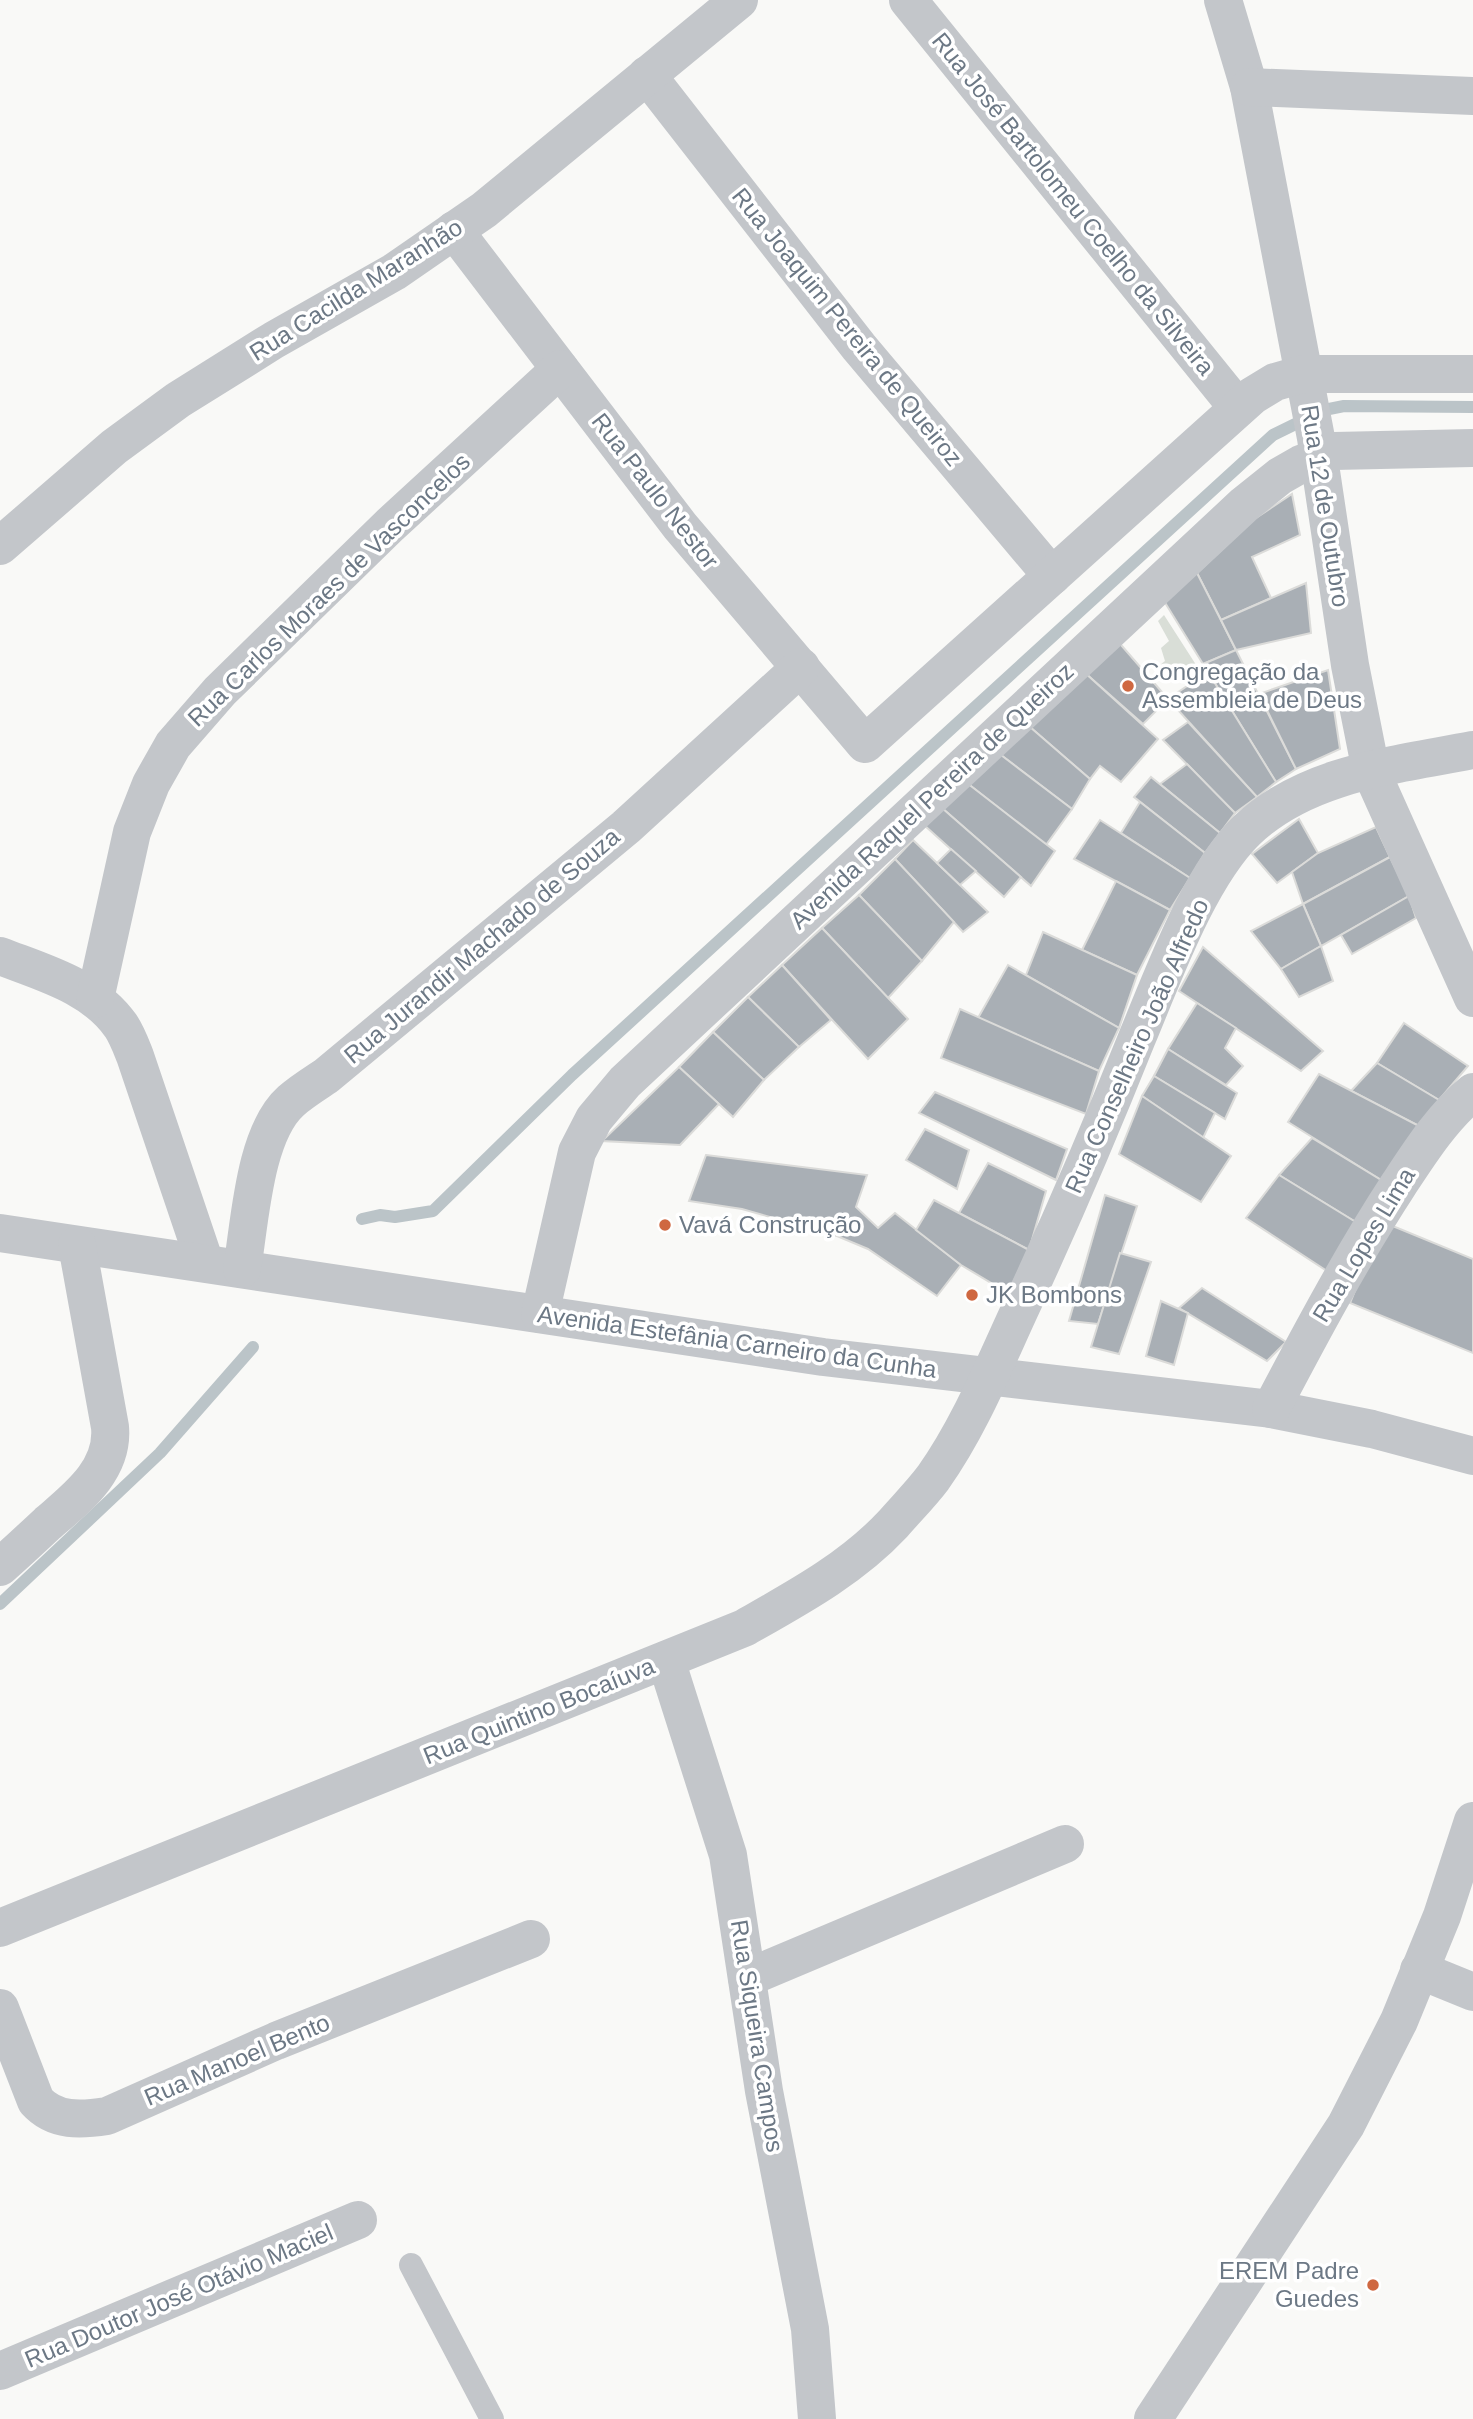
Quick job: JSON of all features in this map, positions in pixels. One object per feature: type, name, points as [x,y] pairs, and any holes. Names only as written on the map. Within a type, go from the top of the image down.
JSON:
[{"type":"street","name":"Rua Cacilda Maranhão","points":[[0,546],[114,447],[178,400],[274,340],[394,272],[484,210],[739,0]]},
{"type":"street","name":"Rua José Bartolomeu Coelho da Silveira","points":[[908,0],[1238,408]]},
{"type":"street","name":"Rua 12 de Outubro","points":[[1223,0],[1249,88],[1317,448],[1350,664],[1371,771],[1473,998]]},
{"type":"street","name":"Rua Joaquim Pereira de Queiroz","points":[[647,75],[859,347],[1052,576]]},
{"type":"street","points":[[1249,88],[1473,96]]},
{"type":"street","name":"Rua Paulo Nestor","points":[[454,230],[680,526],[865,744],[1052,576]]},
{"type":"street","name":"Rua Carlos Moraes de Vasconcelos","points":[[95,999],[132,832],[151,784],[173,745],[220,691],[390,525],[560,369]]},
{"type":"street","points":[[1052,576],[1238,408],[1275,382],[1473,374]]},
{"type":"street","name":"Avenida Raquel Pereira de Queiroz","points":[[540,1314],[578,1152],[594,1119],[625,1082],[1245,505],[1280,476],[1301,464],[1317,448],[1334,451],[1473,448]]},
{"type":"street","name":"Rua Jurandir Machado de Souza","points":[[223,1266],[262,1147],[289,1102],[326,1076],[626,827],[801,667]]},
{"type":"street","name":"Rua Conselheiro João Alfredo","points":[[989,1376],[1085,1164],[1164,972],[1198,902],[1223,859],[1247,830],[1273,809],[1329,780],[1473,750]]},
{"type":"street","points":[[0,956],[78,987],[106,1008],[122,1028],[223,1266]]},
{"type":"street","name":"Rua Lopes Lima","points":[[1271,1409],[1377,1217],[1416,1158],[1461,1102],[1473,1092]]},
{"type":"street","name":"Avenida Estefânia Carneiro da Cunha","points":[[0,1233],[823,1357],[1271,1409],[1372,1429],[1473,1456]]},
{"type":"street","points":[[0,1567],[85,1490],[108,1454],[110,1427],[78,1245]]},
{"type":"street","name":"Rua Quintino Bocaíuva","points":[[0,1928],[744,1628],[813,1589],[856,1557],[891,1526],[932,1478],[955,1442],[989,1376]]},
{"type":"street","name":"Rua Siqueira Campos","points":[[666,1660],[728,1855],[764,2091],[810,2329],[817,2419]]},
{"type":"street","points":[[1153,2419],[1346,2125],[1399,2021],[1441,1916],[1473,1821]]},
{"type":"street","points":[[747,1978],[1065,1844]]},
{"type":"street","name":"Rua Manoel Bento","points":[[0,2008],[36,2101],[46,2111],[64,2118],[85,2119],[107,2116],[276,2041],[531,1939]]},
{"type":"street","points":[[1419,1970],[1473,1992]]},
{"type":"street","name":"Rua Doutor José Otávio Maciel","points":[[0,2371],[358,2220]]},
{"type":"lane","points":[[411,2265],[492,2419]]},
{"type":"shaded area","points":[[1164,615],[1200,671],[1187,678],[1172,680],[1155,669],[1165,661],[1161,648],[1169,641],[1158,621]]},
{"type":"building","points":[[1292,494],[1300,535],[1252,557],[1271,598],[1221,620],[1197,573],[1253,520]]},
{"type":"building","points":[[1197,573],[1236,650],[1203,664],[1164,601]]},
{"type":"building","points":[[1306,583],[1311,633],[1236,650],[1221,620]]},
{"type":"building","name":"Congregação da Assembleia de Deus","points":[[1115,638],[1168,699],[1143,724],[1084,672]]},
{"type":"building","points":[[1236,650],[1296,769],[1276,782],[1203,664]]},
{"type":"building","points":[[1328,670],[1340,749],[1296,769],[1259,694]]},
{"type":"building","points":[[1084,672],[1158,739],[1121,782],[1100,766],[1090,779],[1030,727]]},
{"type":"building","points":[[1208,672],[1276,782],[1257,797],[1168,699]]},
{"type":"building","points":[[1188,722],[1257,797],[1235,813],[1163,740]]},
{"type":"building","points":[[1030,727],[1090,779],[1072,809],[1001,755]]},
{"type":"building","points":[[1001,755],[1072,809],[1046,845],[967,783]]},
{"type":"building","points":[[1187,764],[1235,813],[1220,833],[1160,784]]},
{"type":"building","points":[[1151,777],[1220,833],[1205,853],[1134,797]]},
{"type":"building","points":[[967,783],[1055,851],[1031,886],[942,808]]},
{"type":"building","points":[[1140,802],[1205,853],[1190,878],[1121,833]]},
{"type":"building","points":[[942,808],[1021,877],[1004,897],[924,825]]},
{"type":"building","points":[[1299,819],[1318,853],[1277,883],[1252,854]]},
{"type":"building","points":[[1100,820],[1190,878],[1170,910],[1074,859]]},
{"type":"building","points":[[1376,827],[1390,857],[1303,904],[1292,872],[1318,853]]},
{"type":"building","points":[[913,840],[988,912],[963,932],[895,859]]},
{"type":"building","points":[[951,849],[976,871],[960,885],[937,863]]},
{"type":"building","points":[[1390,857],[1409,896],[1321,946],[1303,904]]},
{"type":"building","points":[[895,859],[954,922],[922,961],[859,895]]},
{"type":"building","points":[[1116,881],[1170,910],[1137,975],[1082,950]]},
{"type":"building","points":[[859,895],[922,961],[888,998],[822,928]]},
{"type":"building","points":[[1409,896],[1416,918],[1352,954],[1341,935]]},
{"type":"building","points":[[1303,904],[1321,946],[1281,969],[1251,931]]},
{"type":"building","points":[[822,928],[908,1019],[868,1059],[782,965]]},
{"type":"building","points":[[1043,932],[1137,975],[1119,1028],[1026,975]]},
{"type":"building","points":[[1321,946],[1333,981],[1299,997],[1281,969]]},
{"type":"building","points":[[1203,947],[1323,1051],[1301,1071],[1179,991]]},
{"type":"building","points":[[782,965],[831,1020],[799,1047],[748,997]]},
{"type":"building","points":[[1008,965],[1119,1028],[1099,1071],[978,1018]]},
{"type":"building","points":[[748,997],[799,1047],[764,1080],[713,1032]]},
{"type":"building","points":[[1197,1003],[1236,1028],[1225,1048],[1243,1066],[1226,1085],[1168,1049]]},
{"type":"building","points":[[960,1009],[1099,1071],[1086,1114],[941,1058]]},
{"type":"building","points":[[1404,1023],[1468,1066],[1439,1100],[1377,1063]]},
{"type":"building","points":[[713,1032],[764,1080],[733,1117],[679,1067]]},
{"type":"building","points":[[1168,1049],[1237,1093],[1225,1119],[1154,1076]]},
{"type":"building","points":[[1377,1063],[1439,1100],[1419,1126],[1351,1091]]},
{"type":"building","points":[[679,1067],[719,1104],[680,1145],[602,1141]]},
{"type":"building","points":[[1319,1074],[1419,1126],[1381,1180],[1288,1122]]},
{"type":"building","points":[[1154,1076],[1215,1113],[1203,1138],[1142,1096]]},
{"type":"building","points":[[935,1092],[1067,1149],[1056,1180],[919,1113]]},
{"type":"building","points":[[1142,1096],[1231,1156],[1201,1202],[1119,1154]]},
{"type":"building","points":[[925,1129],[969,1150],[957,1189],[906,1160]]},
{"type":"building","points":[[1312,1138],[1381,1180],[1359,1224],[1279,1175]]},
{"type":"building","points":[[706,1155],[867,1175],[856,1207],[878,1228],[895,1213],[961,1265],[937,1296],[868,1249],[837,1236],[742,1209],[689,1201]]},
{"type":"building","points":[[988,1163],[1046,1191],[1029,1250],[959,1213]]},
{"type":"building","points":[[1279,1175],[1359,1224],[1327,1271],[1246,1218]]},
{"type":"building","points":[[1105,1195],[1137,1206],[1098,1324],[1069,1321]]},
{"type":"building","points":[[934,1200],[1029,1250],[1008,1293],[961,1265],[916,1230]]},
{"type":"building","points":[[1383,1222],[1473,1259],[1473,1353],[1350,1303]]},
{"type":"building","points":[[1120,1253],[1151,1262],[1119,1354],[1091,1347]]},
{"type":"building","points":[[1202,1288],[1286,1342],[1267,1361],[1179,1308]]},
{"type":"building","points":[[1161,1301],[1188,1313],[1174,1365],[1146,1356]]},
{"type":"waterway","points":[[362,1219],[433,1211],[572,1075],[1273,435],[1324,410],[1344,406],[1473,407]]},
{"type":"waterway","points":[[0,1604],[160,1453],[253,1347]]},
{"type":"place","name":"Congregação da Assembleia de Deus","points":[[1128,686]]},
{"type":"place","name":"Vavá Construção","points":[[665,1225]]},
{"type":"place","name":"JK Bombons","points":[[972,1295]]},
{"type":"place","name":"EREM Padre Guedes","points":[[1373,2285]]}]
